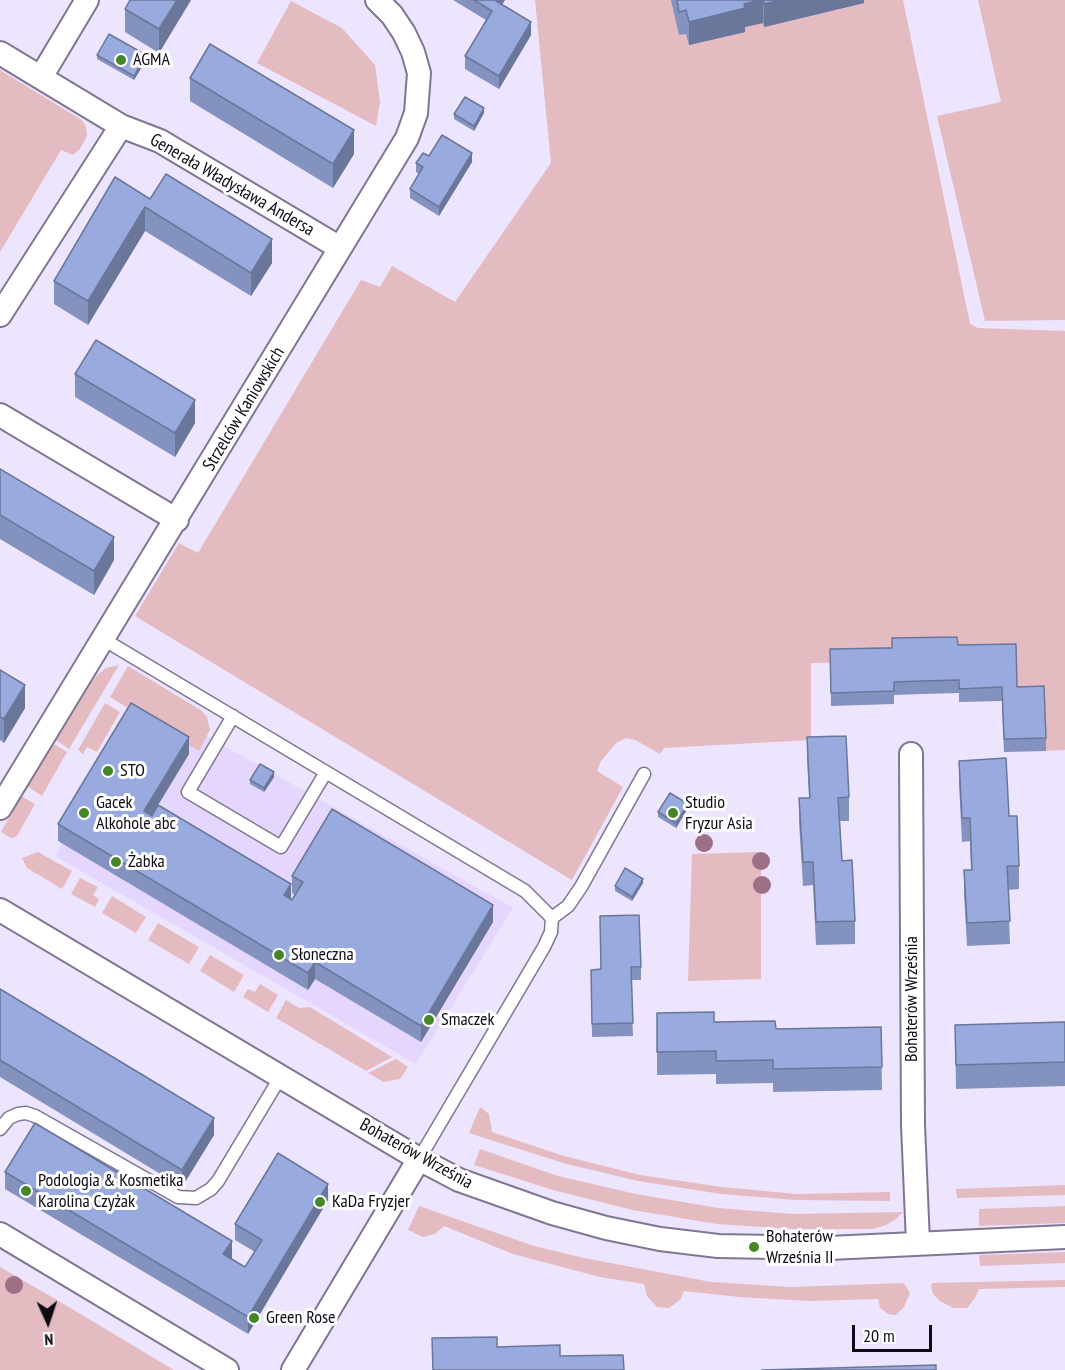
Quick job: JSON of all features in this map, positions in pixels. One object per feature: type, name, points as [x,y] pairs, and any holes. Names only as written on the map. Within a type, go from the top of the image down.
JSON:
[{"type":"street","points":[[41,77],[87,0]]},
{"type":"street","name":"Strzelców Kaniowskich","points":[[0,808],[177,520],[340,248],[360,219],[407,138],[416,113],[419,73],[413,52],[392,15],[377,0]]},
{"type":"street","name":"Generała Władysława Andersa","points":[[0,53],[121,126],[160,141],[340,248]]},
{"type":"street","points":[[0,315],[121,126]]},
{"type":"street","points":[[0,415],[177,520]]},
{"type":"street","name":"Bohaterów Września","points":[[911,754],[913,1125],[918,1243]]},
{"type":"street","name":"Bohaterów Września","points":[[0,910],[418,1159],[468,1183],[552,1213],[606,1228],[660,1239],[718,1246],[798,1248],[1065,1237]]},
{"type":"street","points":[[293,1370],[418,1159]]},
{"type":"street","points":[[0,1234],[226,1370]]},
{"type":"lane","points":[[103,639],[525,891],[552,918]]},
{"type":"lane","points":[[232,716],[188,792],[281,847],[326,772]]},
{"type":"lane","points":[[418,1159],[544,947],[551,932],[552,918],[568,906],[581,887],[644,774]]},
{"type":"lane","points":[[0,1129],[9,1118],[18,1114],[26,1113],[35,1116],[178,1197],[196,1198],[211,1189],[218,1181],[281,1076]]},
{"type":"shaded area","points":[[535,0],[903,0],[970,324],[978,328],[1065,331],[1065,750],[1046,751],[1044,699],[892,661],[811,663],[811,740],[664,748],[660,754],[635,740],[626,738],[616,743],[601,761],[597,771],[623,787],[572,880],[135,616],[179,543],[198,553],[361,280],[380,287],[392,266],[455,302],[551,163]]},
{"type":"shaded area","points":[[978,0],[1065,0],[1065,320],[985,321],[937,116],[1001,102]]},
{"type":"shaded area","points":[[291,1],[342,28],[375,65],[380,102],[376,126],[257,63]]},
{"type":"shaded area","points":[[0,70],[82,120],[87,136],[80,149],[73,155],[61,150],[0,252]]},
{"type":"shaded area","points":[[119,665],[69,749],[56,740],[95,677],[106,668]]},
{"type":"shaded area","points":[[128,666],[202,711],[207,717],[210,730],[199,751],[110,697]]},
{"type":"shaded area","points":[[146,702],[513,908],[416,1064],[55,856]]},
{"type":"shaded area","points":[[105,703],[120,712],[97,752],[87,747],[83,754],[78,750]]},
{"type":"shaded area","points":[[54,744],[67,752],[42,796],[27,786]]},
{"type":"shaded area","points":[[21,796],[35,804],[17,836],[11,838],[1,832]]},
{"type":"shaded area","points":[[38,852],[72,871],[62,889],[27,868],[22,858]]},
{"type":"shaded area","points":[[761,852],[761,979],[688,981],[692,854]]},
{"type":"shaded area","points":[[80,878],[98,887],[93,895],[99,899],[95,907],[71,894]]},
{"type":"shaded area","points":[[112,896],[146,917],[136,933],[102,913]]},
{"type":"shaded area","points":[[158,923],[199,947],[189,964],[148,940]]},
{"type":"shaded area","points":[[210,955],[244,975],[234,992],[200,971]]},
{"type":"shaded area","points":[[260,984],[278,995],[268,1012],[243,997],[248,989],[255,992]]},
{"type":"shaded area","points":[[286,1000],[299,1008],[310,1007],[392,1057],[366,1071],[276,1018]]},
{"type":"shaded area","points":[[396,1059],[408,1067],[400,1079],[384,1082],[368,1073]]},
{"type":"shaded area","points":[[480,1107],[489,1114],[492,1132],[564,1156],[640,1175],[722,1187],[796,1194],[890,1192],[890,1201],[795,1200],[721,1194],[638,1181],[563,1163],[469,1133]]},
{"type":"shaded area","points":[[480,1149],[558,1176],[636,1194],[718,1208],[793,1214],[903,1212],[886,1225],[873,1229],[793,1229],[717,1224],[633,1210],[553,1190],[474,1165]]},
{"type":"shaded area","points":[[1065,1185],[1065,1195],[957,1198],[956,1189]]},
{"type":"shaded area","points":[[419,1206],[534,1246],[711,1282],[791,1287],[904,1283],[910,1293],[904,1307],[896,1315],[888,1314],[880,1308],[878,1299],[809,1301],[684,1291],[680,1300],[669,1308],[657,1307],[647,1296],[644,1284],[600,1277],[513,1254],[444,1226],[435,1234],[423,1237],[408,1230]]},
{"type":"shaded area","points":[[1065,1206],[1065,1223],[979,1226],[979,1209]]},
{"type":"shaded area","points":[[1065,1252],[1065,1263],[980,1266],[979,1255]]},
{"type":"shaded area","points":[[0,1267],[52,1297],[174,1370],[0,1370]]},
{"type":"shaded area","points":[[1065,1280],[1065,1287],[979,1289],[967,1308],[953,1308],[940,1301],[933,1294],[931,1287],[932,1283]]},
{"type":"building","points":[[130,0],[177,0],[159,29],[125,9]]},
{"type":"building","points":[[474,0],[497,0],[531,22],[499,76],[465,56],[492,11]]},
{"type":"building","points":[[677,0],[760,0],[744,4],[745,8],[689,22],[686,10],[679,12]]},
{"type":"building","points":[[764,0],[780,0],[764,4]]},
{"type":"building","name":"AGMA","points":[[109,34],[146,55],[134,76],[97,55]]},
{"type":"building","points":[[210,44],[354,130],[333,164],[190,78]]},
{"type":"building","points":[[465,97],[484,108],[474,126],[454,114]]},
{"type":"building","points":[[442,135],[472,153],[439,207],[410,189],[423,167],[416,163],[423,153],[429,156]]},
{"type":"building","points":[[166,174],[272,239],[251,273],[145,207],[88,301],[54,281],[115,177],[150,199]]},
{"type":"building","points":[[96,340],[195,400],[175,433],[75,374]]},
{"type":"building","points":[[0,469],[114,537],[94,571],[0,515]]},
{"type":"building","points":[[957,637],[958,645],[1016,644],[1017,687],[1044,686],[1046,738],[1004,739],[1002,687],[959,689],[959,680],[922,681],[894,682],[894,691],[831,693],[830,649],[892,648],[892,638]]},
{"type":"building","points":[[0,670],[25,685],[4,719],[0,717]]},
{"type":"building","points":[[131,703],[189,737],[144,811],[152,816],[158,805],[291,884],[284,895],[292,900],[303,882],[292,876],[332,809],[493,905],[421,1026],[315,962],[308,973],[58,824]]},
{"type":"building","points":[[846,736],[849,797],[838,798],[842,861],[852,860],[855,921],[816,922],[813,862],[803,862],[799,798],[810,798],[807,737]]},
{"type":"building","points":[[1006,758],[1009,816],[1017,816],[1019,866],[1007,866],[1010,921],[967,923],[964,870],[972,870],[970,818],[962,818],[959,761]]},
{"type":"building","points":[[260,764],[274,772],[264,788],[250,780]]},
{"type":"building","name":"Studio Fryzur Asia","points":[[670,793],[688,804],[676,823],[658,812]]},
{"type":"building","points":[[625,868],[643,879],[632,897],[615,886]]},
{"type":"building","points":[[639,915],[641,967],[631,967],[633,1023],[592,1024],[591,970],[601,969],[600,916]]},
{"type":"building","points":[[0,989],[214,1118],[182,1170],[0,1060]]},
{"type":"building","points":[[714,1012],[714,1022],[775,1021],[776,1029],[881,1027],[882,1067],[773,1069],[773,1060],[716,1061],[716,1051],[657,1052],[657,1013]]},
{"type":"building","points":[[1065,1022],[1065,1062],[956,1065],[955,1025]]},
{"type":"building","points":[[35,1123],[232,1241],[223,1254],[245,1267],[262,1240],[235,1224],[278,1153],[328,1184],[248,1317],[5,1172]]},
{"type":"building","points":[[497,1337],[497,1347],[560,1345],[560,1356],[623,1355],[624,1370],[433,1370],[432,1338]]},
{"type":"building","points":[[936,1365],[936,1370],[762,1370]]},
{"type":"place","name":"AGMA","points":[[121,60]]},
{"type":"place","name":"STO","points":[[108,771]]},
{"type":"place","name":"Gacek Alkohole abc","points":[[84,813]]},
{"type":"place","name":"Studio Fryzur Asia","points":[[673,813]]},
{"type":"place","name":"Żabka","points":[[116,862]]},
{"type":"place","name":"Słoneczna","points":[[279,955]]},
{"type":"place","name":"Smaczek","points":[[429,1020]]},
{"type":"place","name":"Podologia & Kosmetika Karolina Czyżak","points":[[26,1191]]},
{"type":"place","name":"KaDa Fryzjer","points":[[320,1202]]},
{"type":"place","name":"Bohaterów Września II","points":[[754,1247]]},
{"type":"place","name":"Green Rose","points":[[254,1318]]}]
